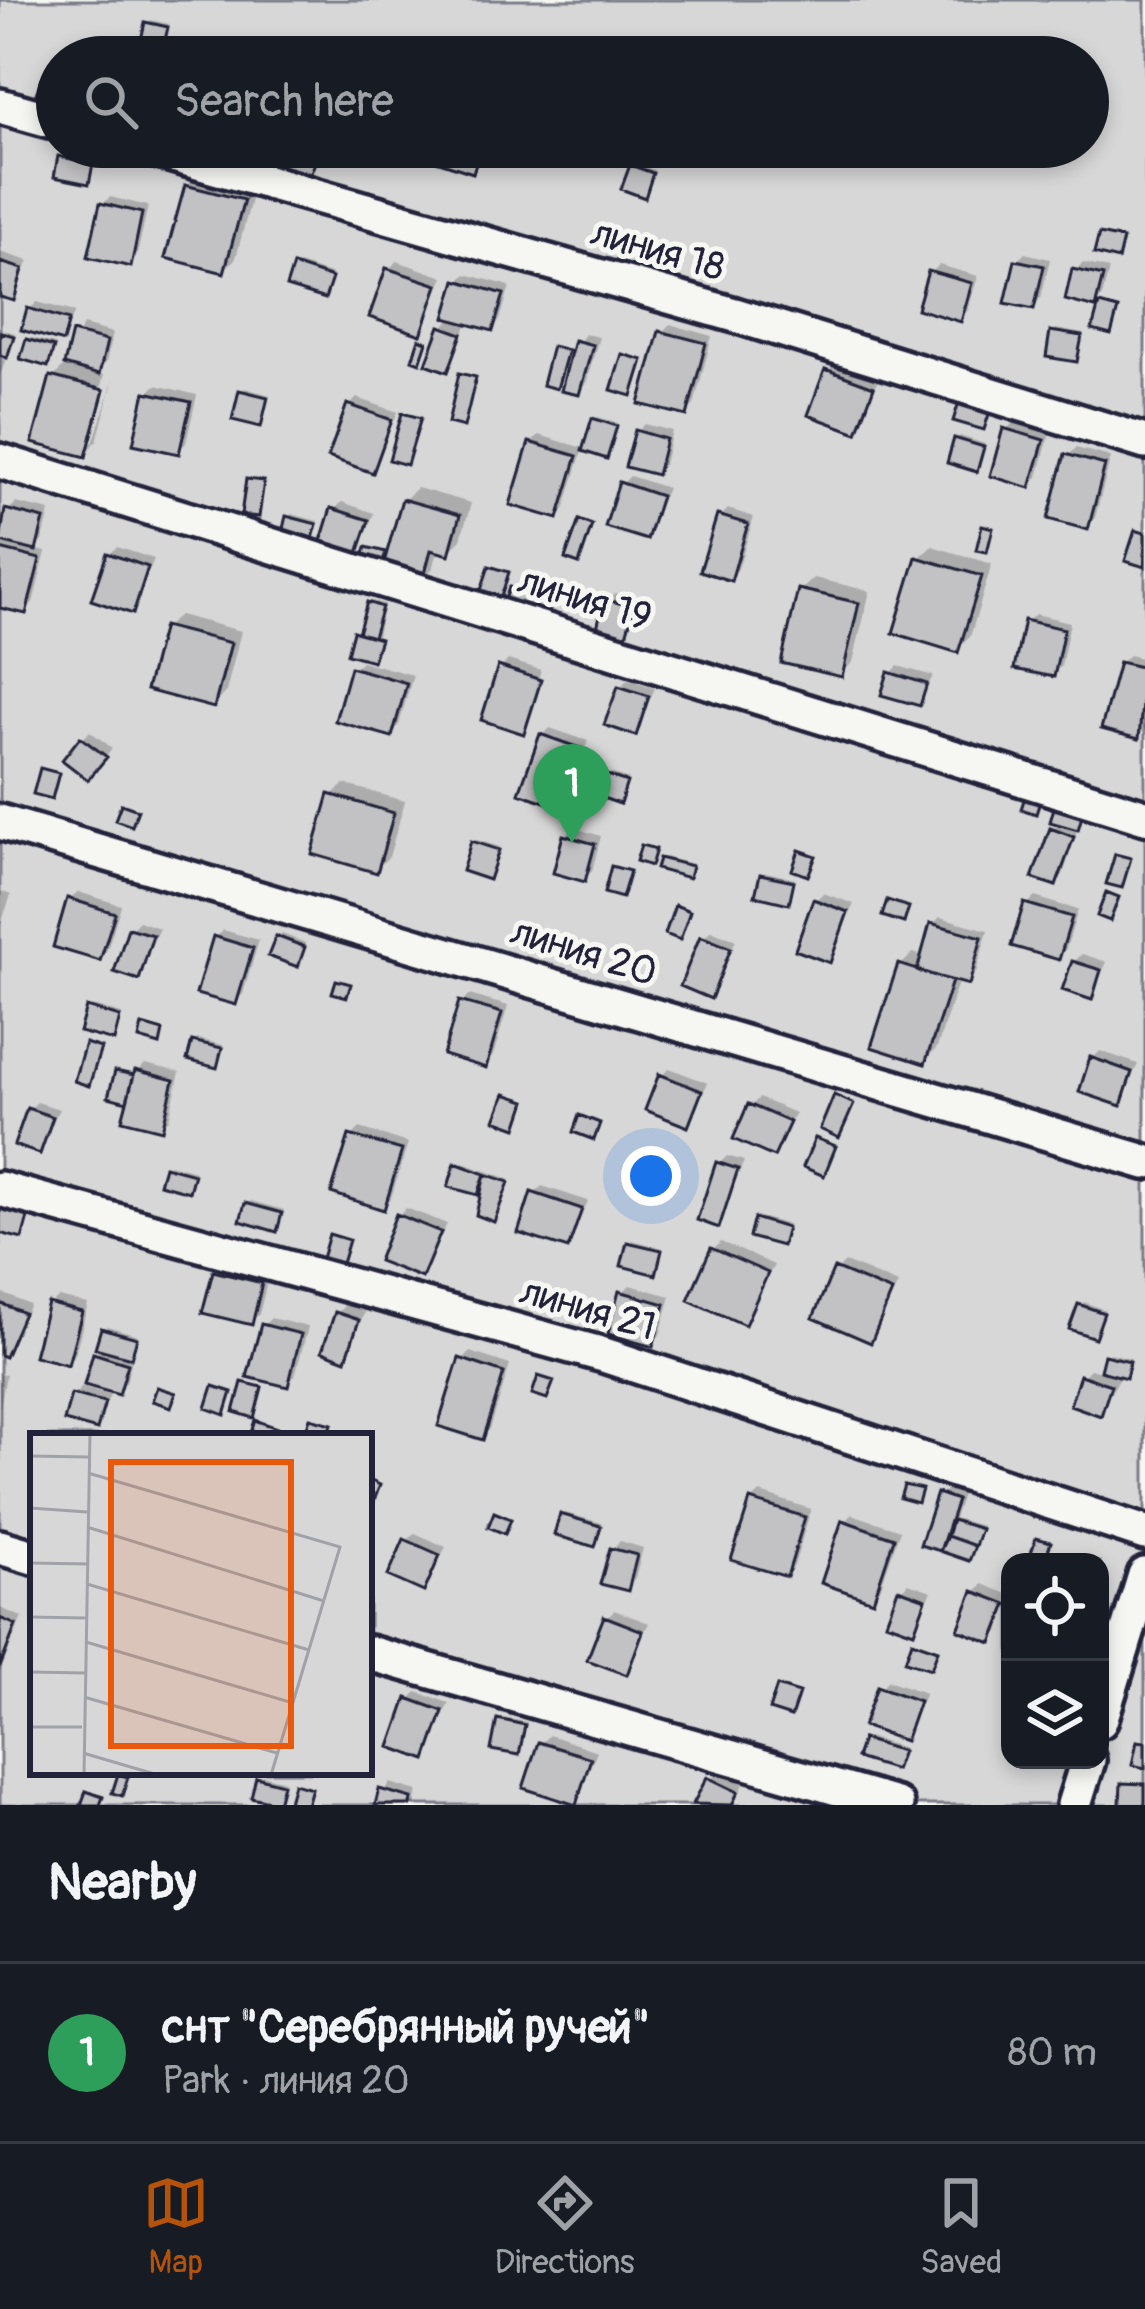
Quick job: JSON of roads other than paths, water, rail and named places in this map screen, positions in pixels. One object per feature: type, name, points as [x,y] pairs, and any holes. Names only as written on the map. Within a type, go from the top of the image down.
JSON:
[{"type":"street","points":[[0,106],[36,116]]},
{"type":"street","name":"линия 18","points":[[220,168],[735,315],[1145,442]]},
{"type":"street","name":"линия 19","points":[[0,461],[1145,817]]},
{"type":"street","name":"линия 20","points":[[0,822],[1145,1162]]},
{"type":"street","name":"линия 21","points":[[0,1189],[604,1355],[1145,1533]]},
{"type":"street","points":[[0,1547],[30,1556]]},
{"type":"street","points":[[1109,1692],[1145,1575]]},
{"type":"street","points":[[372,1654],[896,1805]]},
{"type":"street","points":[[1074,1805],[1085,1769]]},
{"type":"place","name":"снт \"Серебрянный ручей\"","points":[[572,843]]}]
